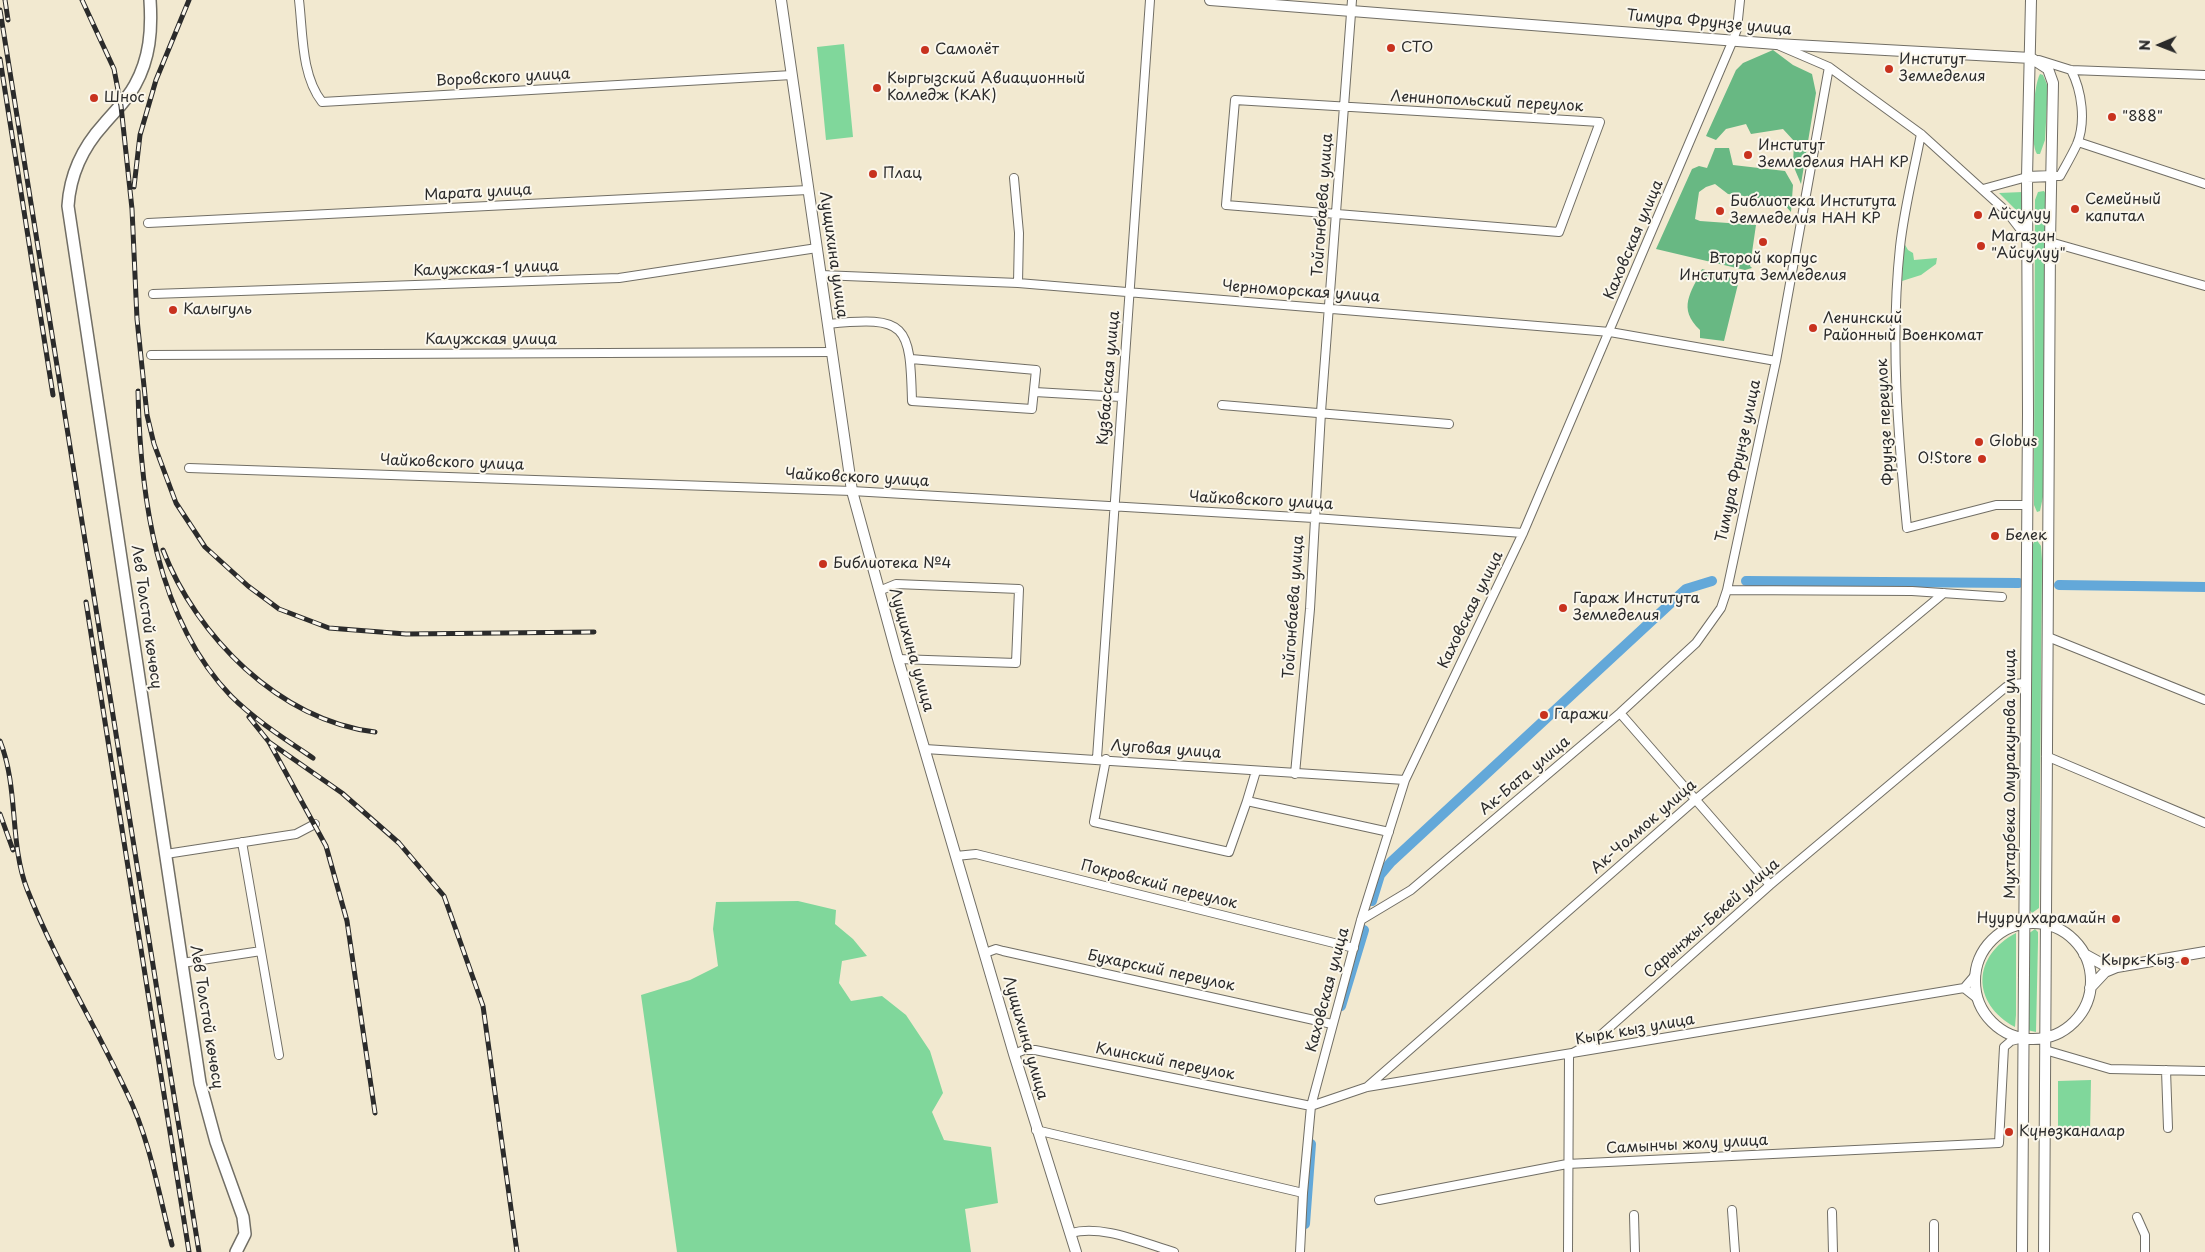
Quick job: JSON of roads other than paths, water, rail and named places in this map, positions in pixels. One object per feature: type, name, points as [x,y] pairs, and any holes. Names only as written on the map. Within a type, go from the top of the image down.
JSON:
[{"type":"main road","name":"Лев Толстой көчөсү","points":[[150,0],[150,37],[147,56],[130,92],[84,149],[69,189],[68,206],[206,1113],[244,1217],[245,1234],[236,1252]]},
{"type":"main road","name":"Лущихина улица","points":[[781,0],[852,491],[924,749],[1036,1130],[1076,1252]]},
{"type":"main road","name":"Тимура Фрунзе улица","points":[[1210,0],[1352,5],[1776,44],[2031,58]]},
{"type":"main road","name":"Мухтарбека Омуракунова улица","points":[[2022,1252],[2027,596],[2027,177],[2031,0]]},
{"type":"main road","points":[[2031,58],[2048,69],[2053,83],[2046,756],[2044,1252]]},
{"type":"main road","points":[[2027,177],[2052,176]]},
{"type":"main road","points":[[2083,952],[2090,972],[2090,989],[2086,1004],[2073,1022],[2055,1034],[2045,1038],[2023,1038],[2008,1033],[1995,1025],[1982,1009],[1978,999],[1976,974],[1981,956],[1994,938],[2014,926],[2046,924],[2067,934],[2083,952],[2104,965],[2117,967]]},
{"type":"main road","points":[[2090,989],[2105,972],[2117,967],[2205,952]]},
{"type":"street","name":"Воровского улица","points":[[299,0],[306,60],[313,90],[322,102],[792,75]]},
{"type":"street","name":"Кузбасская улица","points":[[1097,758],[1150,0]]},
{"type":"street","name":"Каховская улица","points":[[1300,1252],[1311,1106],[1361,920],[1405,780],[1523,533],[1610,332],[1733,40],[1737,29],[1740,0]]},
{"type":"street","name":"Тойгонбаева улица","points":[[1295,774],[1310,609],[1321,412],[1352,5]]},
{"type":"street","points":[[1776,44],[1830,67],[1921,134],[2016,222],[2028,239]]},
{"type":"street","name":"Тимура Фрунзе улица","points":[[2031,58],[2071,70],[2205,75]]},
{"type":"street","name":"Тимура Фрунзе улица","points":[[1727,590],[1776,361],[1830,67]]},
{"type":"street","points":[[2052,176],[2060,176],[2078,142],[2081,110],[2080,87],[2071,70]]},
{"type":"street","name":"Ленинопольский переулок","points":[[1235,100],[1344,107],[1600,122],[1559,232],[1336,216],[1226,205],[1235,100]]},
{"type":"street","name":"Фрунзе переулок","points":[[1921,134],[1900,246],[1896,354],[1900,451],[1908,528],[1996,505],[2027,505]]},
{"type":"street","points":[[2078,142],[2205,184]]},
{"type":"street","points":[[1983,190],[2027,177]]},
{"type":"street","points":[[1014,178],[1019,233],[1018,283]]},
{"type":"street","name":"Марата улица","points":[[148,223],[808,190]]},
{"type":"street","points":[[2050,242],[2205,286]]},
{"type":"street","name":"Калужская-1 улица","points":[[153,294],[619,278],[817,248]]},
{"type":"street","name":"Черноморская улица","points":[[821,275],[1018,283],[1610,332],[1776,361]]},
{"type":"street","points":[[828,324],[867,321],[894,327],[904,335],[911,359],[912,401],[1032,409],[1036,370],[911,359]]},
{"type":"street","name":"Калужская улица","points":[[151,355],[832,352]]},
{"type":"street","points":[[1035,392],[1121,397]]},
{"type":"street","points":[[1222,405],[1449,424]]},
{"type":"street","name":"Чайковского улица","points":[[189,468],[852,491],[1314,518],[1523,533]]},
{"type":"street","points":[[879,591],[896,584],[1019,589],[1016,663],[898,658]]},
{"type":"street","points":[[1727,590],[1944,593],[2002,597]]},
{"type":"street","name":"Ак-Бата улица","points":[[1361,920],[1410,890],[1620,713],[1696,643],[1721,608],[1727,590]]},
{"type":"street","name":"Ак-Чолмок улица","points":[[1367,1087],[1695,800],[1944,593]]},
{"type":"street","points":[[2048,637],[2205,700]]},
{"type":"street","name":"Сарынжы-Бекей улица","points":[[1569,1055],[1593,1042],[1770,885],[2006,687],[2012,684],[2026,683]]},
{"type":"street","points":[[1620,713],[1770,885]]},
{"type":"street","name":"Луговая улица","points":[[924,749],[1097,758],[1295,774],[1405,780]]},
{"type":"street","points":[[2046,756],[2205,823]]},
{"type":"street","points":[[1106,759],[1094,822],[1229,852],[1256,771]]},
{"type":"street","points":[[1247,801],[1389,832]]},
{"type":"street","points":[[166,854],[296,834],[316,824]]},
{"type":"street","points":[[242,842],[279,1055]]},
{"type":"street","name":"Покровский переулок","points":[[956,856],[976,854],[1354,948]]},
{"type":"street","name":"Бухарский переулок","points":[[985,953],[996,950],[1003,951],[1332,1024]]},
{"type":"street","points":[[182,963],[261,951]]},
{"type":"street","points":[[1976,974],[1964,988],[1978,999]]},
{"type":"street","name":"Кырк кыз улица","points":[[1311,1106],[1367,1087],[1964,988]]},
{"type":"street","name":"Самынчы жолу улица","points":[[1379,1200],[1567,1164],[1999,1143],[2004,1047],[2011,1040],[2023,1038]]},
{"type":"street","name":"Клинский переулок","points":[[1014,1054],[1024,1050],[1035,1050],[1311,1106]]},
{"type":"street","points":[[2045,1050],[2110,1070],[2205,1071]]},
{"type":"street","points":[[1568,1252],[1569,1055]]},
{"type":"street","points":[[2166,1070],[2168,1128]]},
{"type":"street","points":[[1036,1130],[1303,1193]]},
{"type":"street","points":[[1732,1210],[1735,1252]]},
{"type":"street","points":[[1832,1212],[1833,1252]]},
{"type":"street","points":[[1634,1215],[1635,1252]]},
{"type":"street","points":[[2137,1217],[2145,1235],[2145,1252]]},
{"type":"street","points":[[1934,1224],[1934,1252]]},
{"type":"street","points":[[1071,1233],[1082,1230],[1108,1233],[1174,1252]]},
{"type":"waterway","points":[[1372,901],[1380,875],[1391,862],[1686,589],[1712,581]]},
{"type":"waterway","points":[[1746,581],[2019,583]]},
{"type":"waterway","points":[[2059,585],[2205,587]]},
{"type":"waterway","points":[[1341,1006],[1364,930]]},
{"type":"waterway","points":[[1305,1224],[1311,1144]]},
{"type":"railway","points":[[5,0],[8,20]]},
{"type":"railway","points":[[82,0],[114,69],[121,106],[132,209],[137,319],[147,415],[154,444],[176,503],[205,547],[248,586],[279,609],[329,628],[406,634],[594,632]]},
{"type":"railway","points":[[134,187],[140,135],[156,80],[189,0]]},
{"type":"railway","points":[[0,10],[199,1252]]},
{"type":"railway","points":[[0,59],[53,395]]},
{"type":"railway","points":[[138,391],[139,431],[149,513],[157,553],[169,593],[185,630],[206,665],[231,696],[260,721],[313,758]]},
{"type":"railway","points":[[163,550],[178,582],[197,613],[220,642],[246,669],[275,692],[306,711],[340,725],[375,732]]},
{"type":"railway","points":[[86,602],[189,1252]]},
{"type":"railway","points":[[249,717],[269,742],[326,846],[347,921],[375,1113]]},
{"type":"railway","points":[[0,741],[10,778],[18,853],[27,889],[50,941],[135,1111],[153,1168],[172,1245]]},
{"type":"railway","points":[[269,742],[342,793],[399,843],[444,896],[483,1006],[517,1252]]},
{"type":"railway","points":[[0,814],[13,850]]},
{"type":"place","name":"СТО","points":[[1391,48]]},
{"type":"place","name":"Самолёт","points":[[925,50]]},
{"type":"place","name":"Институт Земледелия","points":[[1889,69]]},
{"type":"place","name":"Кыргызский Авиационный Колледж (КАК)","points":[[877,88]]},
{"type":"place","name":"Шнос","points":[[94,98]]},
{"type":"place","name":"\"888\"","points":[[2112,117]]},
{"type":"place","name":"Институт Земледелия НАН КР","points":[[1748,155]]},
{"type":"place","name":"Плац","points":[[873,174]]},
{"type":"place","name":"Семейный капитал","points":[[2075,209]]},
{"type":"place","name":"Библиотека Института Земледелия НАН КР","points":[[1720,211]]},
{"type":"place","name":"Айсулуу","points":[[1978,215]]},
{"type":"place","name":"Второй корпус Института Земледелия","points":[[1763,242]]},
{"type":"place","name":"Магазин \"Айсулуу\"","points":[[1981,246]]},
{"type":"place","name":"Калыгуль","points":[[173,310]]},
{"type":"place","name":"Ленинский Районный Военкомат","points":[[1813,328]]},
{"type":"place","name":"Globus","points":[[1979,442]]},
{"type":"place","name":"O!Store","points":[[1982,459]]},
{"type":"place","name":"Белек","points":[[1995,536]]},
{"type":"place","name":"Библиотека №4","points":[[823,564]]},
{"type":"place","name":"Гараж Института Земледелия","points":[[1563,608]]},
{"type":"place","name":"Гаражи","points":[[1544,715]]},
{"type":"place","name":"Нуурулхарамайн","points":[[2116,919]]},
{"type":"place","name":"Кырк-Кыз","points":[[2185,961]]},
{"type":"place","name":"Күнөзканалар","points":[[2009,1132]]}]
